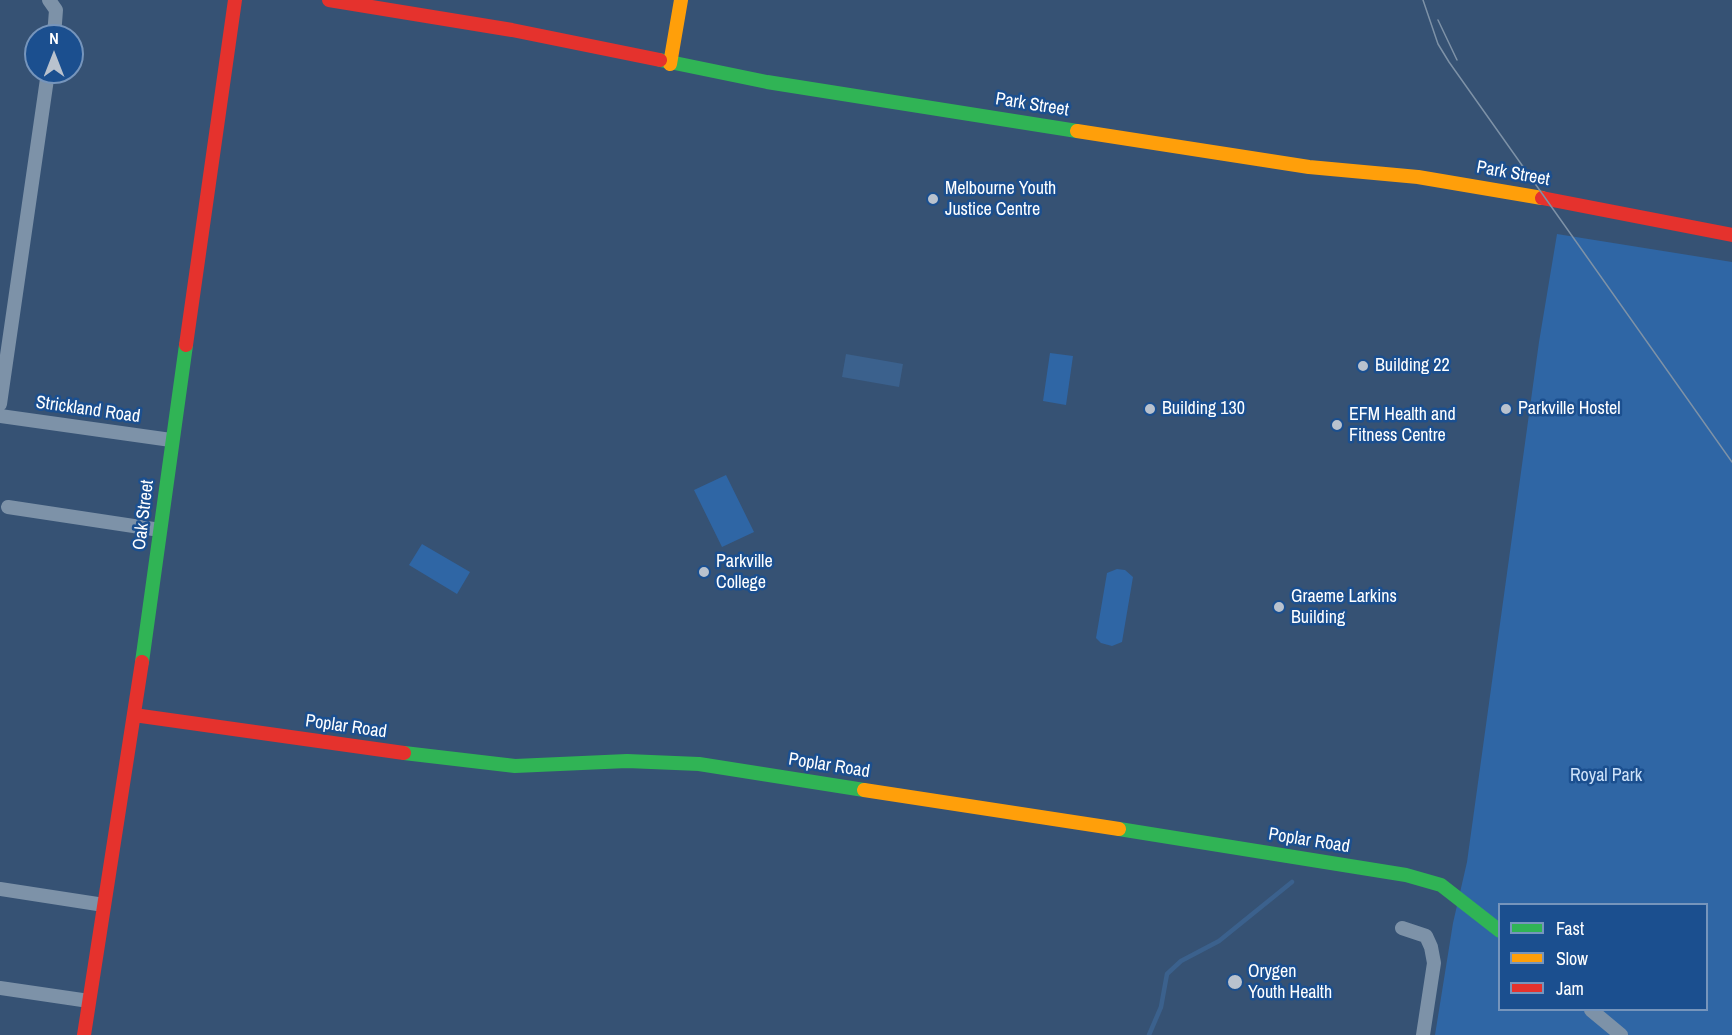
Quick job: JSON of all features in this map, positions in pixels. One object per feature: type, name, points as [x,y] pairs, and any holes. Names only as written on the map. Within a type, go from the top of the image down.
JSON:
[{"type":"street","name":"Oak Street","points":[[84,1035],[134,714],[235,0]]},
{"type":"street","name":"Park Street","points":[[329,0],[512,30],[766,82],[1309,166],[1418,177],[1731,230]]},
{"type":"street","points":[[670,64],[681,0]]},
{"type":"street","points":[[51,1],[56,10],[55,24]]},
{"type":"street","points":[[0,404],[46,84]]},
{"type":"street","name":"Strickland Road","points":[[0,416],[171,440]]},
{"type":"street","points":[[8,507],[160,530]]},
{"type":"street","name":"Poplar Road","points":[[134,714],[469,762],[515,766],[627,761],[699,764],[1331,862],[1406,875],[1441,885],[1498,929]]},
{"type":"street","points":[[0,889],[104,905]]},
{"type":"street","points":[[1402,928],[1426,936],[1431,947],[1434,963],[1423,1035]]},
{"type":"street","points":[[0,988],[89,1001]]},
{"type":"street","points":[[1592,1011],[1621,1035]]},
{"type":"green space","name":"Royal Park","points":[[1557,234],[1732,262],[1732,1035],[1435,1035],[1453,923],[1467,862],[1539,342]]},
{"type":"green space","points":[[1050,353],[1073,356],[1066,405],[1043,401]]},
{"type":"green space","points":[[726,475],[754,532],[722,547],[694,490]]},
{"type":"green space","points":[[422,544],[470,572],[457,594],[409,565]]},
{"type":"green space","points":[[1117,569],[1125,570],[1133,577],[1122,642],[1112,646],[1101,643],[1096,638],[1107,573]]},
{"type":"shaded area","points":[[846,354],[903,364],[899,387],[842,377]]},
{"type":"waterway","points":[[1149,1035],[1161,1007],[1167,974],[1181,961],[1219,941],[1292,882]]},
{"type":"tram line","points":[[1423,0],[1438,44],[1449,62],[1732,462]]},
{"type":"tram line","points":[[1438,20],[1457,60]]},
{"type":"traffic: fast","points":[[660,60],[767,82],[1077,131]]},
{"type":"traffic: fast","points":[[142,662],[186,345]]},
{"type":"traffic: fast","points":[[404,753],[515,766],[627,761],[699,764],[864,790]]},
{"type":"traffic: fast","points":[[1119,829],[1406,875],[1441,885],[1498,929]]},
{"type":"traffic: slow","points":[[670,64],[681,0]]},
{"type":"traffic: slow","points":[[1077,131],[1309,167],[1418,177],[1542,198]]},
{"type":"traffic: slow","points":[[864,790],[1119,829]]},
{"type":"traffic: jam","points":[[186,345],[235,0]]},
{"type":"traffic: jam","points":[[329,0],[512,30],[660,60]]},
{"type":"traffic: jam","points":[[1542,198],[1732,235]]},
{"type":"traffic: jam","points":[[84,1035],[142,662]]},
{"type":"traffic: jam","points":[[134,715],[404,753]]},
{"type":"place","name":"Melbourne Youth Justice Centre","points":[[933,199]]},
{"type":"place","name":"Building 22","points":[[1363,366]]},
{"type":"place","name":"Building 130","points":[[1150,409]]},
{"type":"place","name":"Parkville Hostel","points":[[1506,409]]},
{"type":"place","name":"EFM Health and Fitness Centre","points":[[1337,425]]},
{"type":"place","name":"Parkville College","points":[[704,572]]},
{"type":"place","name":"Graeme Larkins Building","points":[[1279,607]]},
{"type":"place","name":"Orygen Youth Health","points":[[1235,982]]}]
